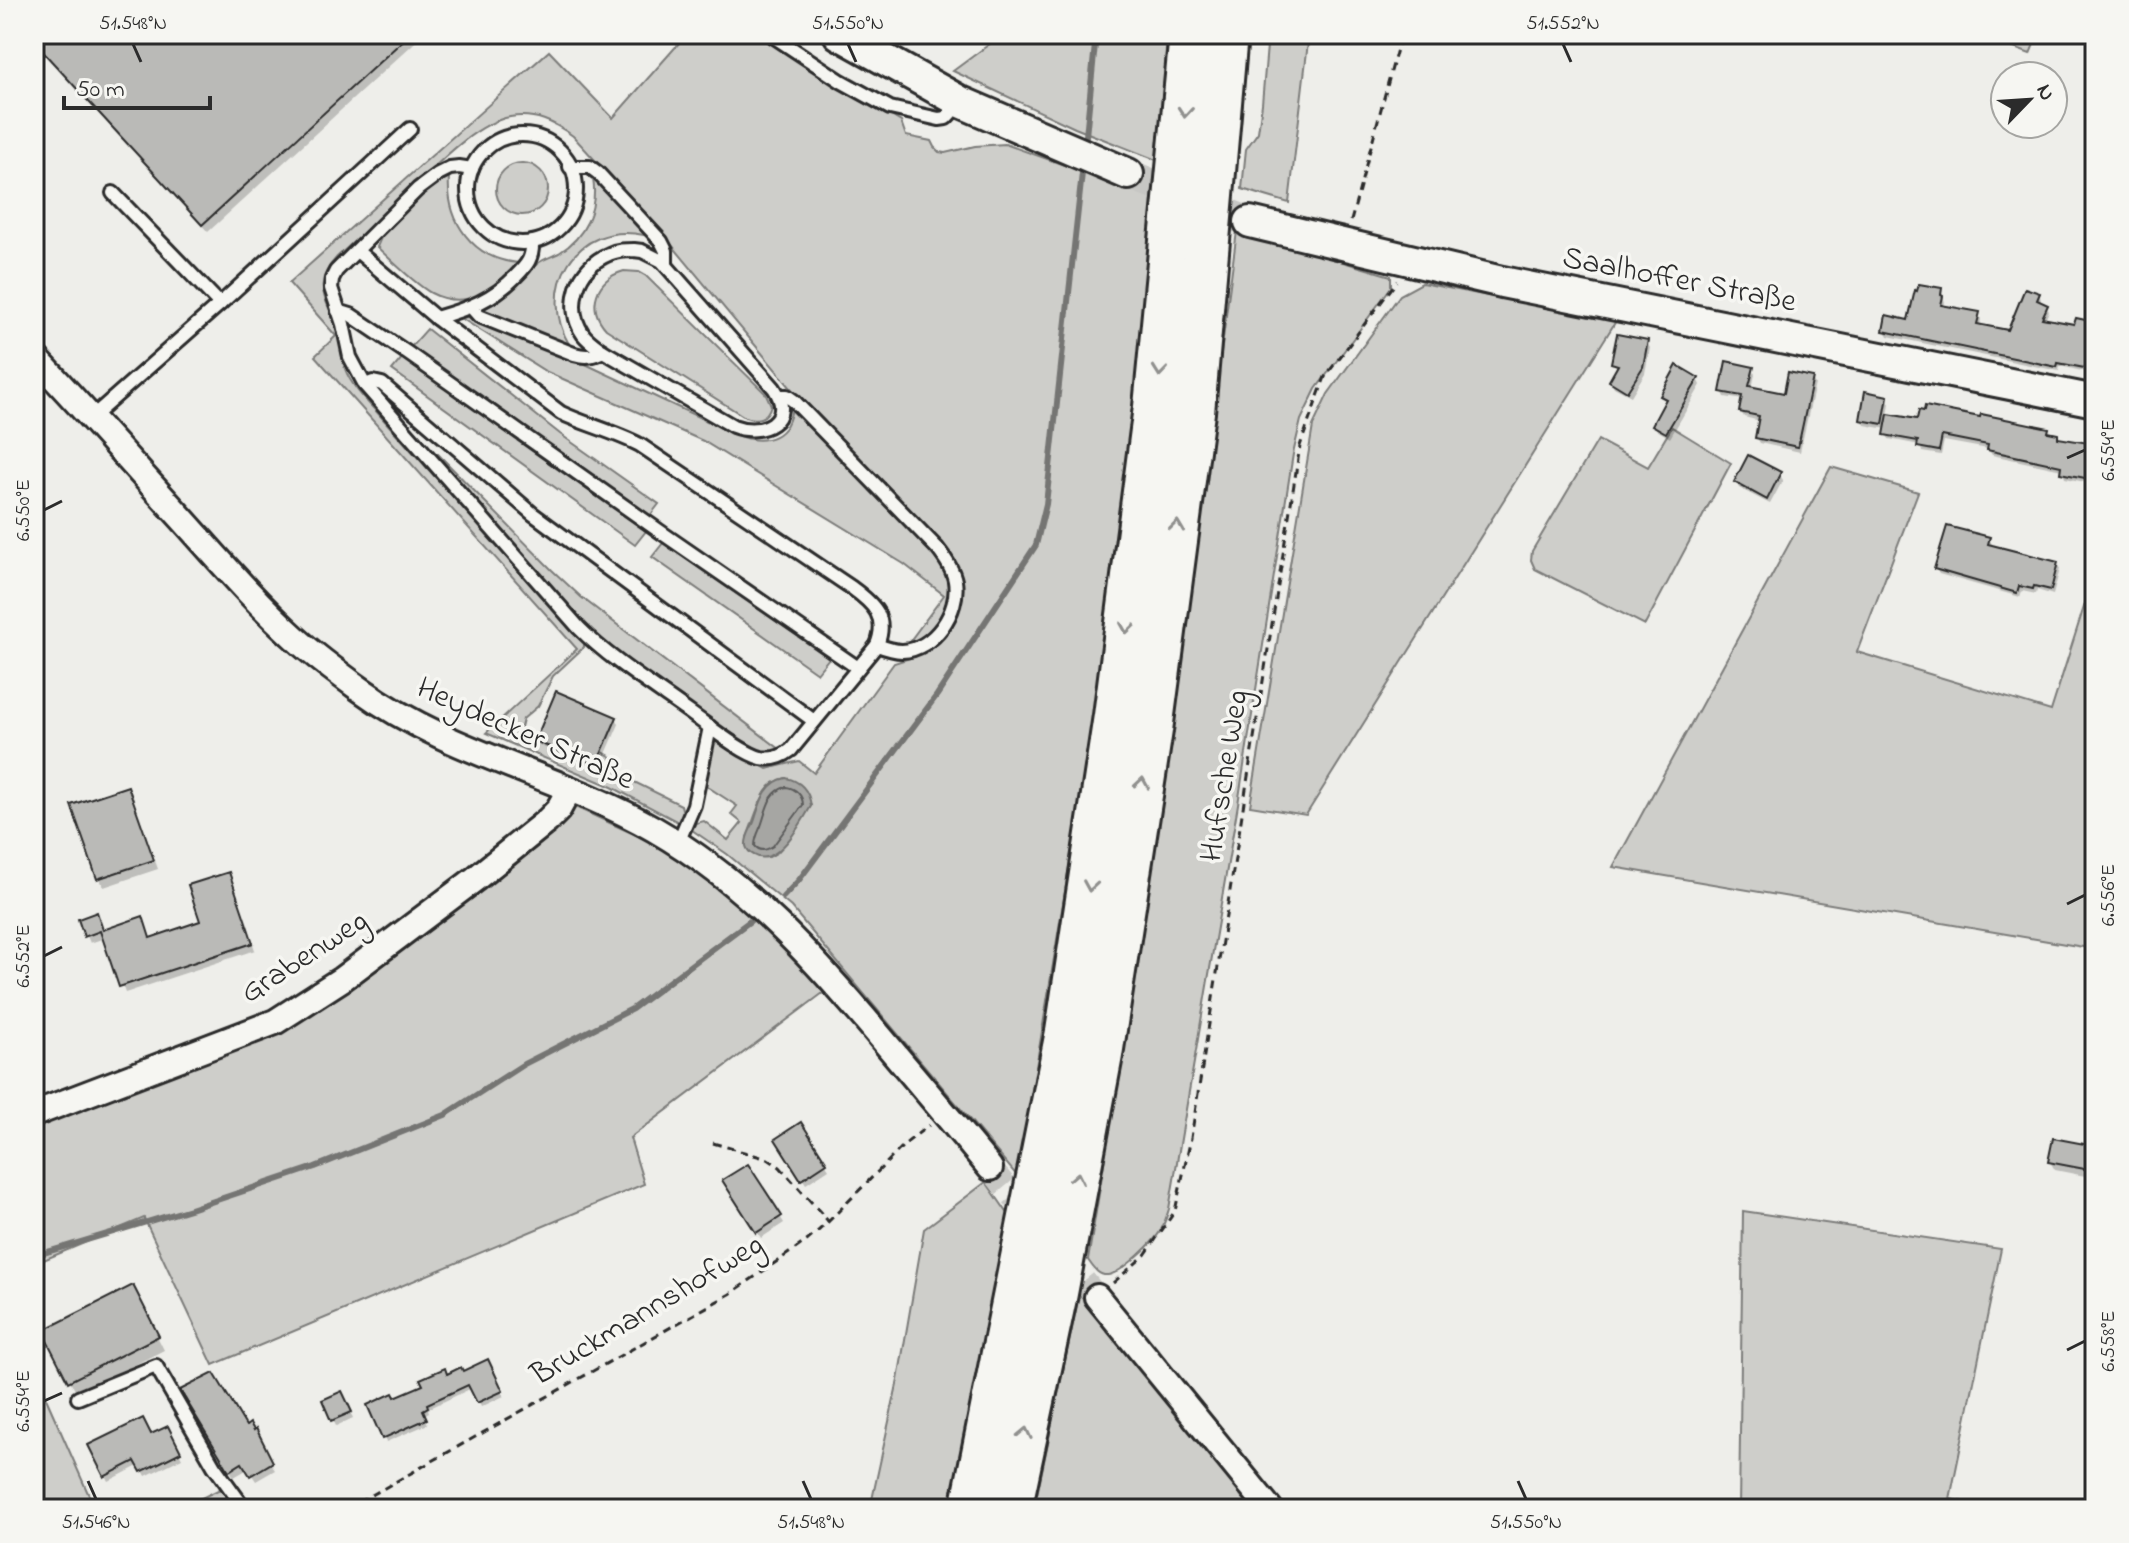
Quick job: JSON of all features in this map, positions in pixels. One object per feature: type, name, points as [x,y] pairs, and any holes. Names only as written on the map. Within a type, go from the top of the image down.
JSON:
[{"type":"highway","points":[[973,1509],[1068,1032],[1116,716],[1156,407],[1192,34]]},
{"type":"highway","points":[[1009,1509],[1055,1293],[1100,1055],[1150,730],[1192,412],[1225,34]]},
{"type":"street","points":[[839,34],[961,102],[1128,174]]},
{"type":"street","name":"Saalhoffer Straße","points":[[1250,222],[1518,285],[2095,401]]},
{"type":"street","name":"Heydecker Straße","points":[[34,356],[253,597],[316,656],[384,706],[457,744],[656,830],[728,879],[781,926],[836,983],[990,1168]]},
{"type":"street","name":"Grabenweg","points":[[34,1114],[275,1022],[342,979],[475,879],[547,821],[558,810],[569,790]]},
{"type":"street","points":[[1097,1297],[1270,1509]]},
{"type":"lane","points":[[770,34],[841,81],[890,108],[939,119],[946,118],[961,102]]},
{"type":"lane","points":[[91,418],[410,129]]},
{"type":"lane","points":[[521,136],[534,137],[558,149],[570,167],[576,184],[571,211],[565,222],[545,238],[519,243],[506,241],[484,227],[476,217],[468,194],[472,169],[486,149],[496,142],[521,136]]},
{"type":"lane","points":[[570,167],[590,167],[598,173],[661,241],[666,251],[666,265]]},
{"type":"lane","points":[[357,251],[436,318],[561,413],[640,445],[866,598],[875,608],[881,619],[882,632],[877,645],[784,755],[769,758],[753,754],[710,727],[600,647],[579,628],[365,385],[350,357],[331,288],[336,271],[398,208],[438,174],[450,168],[472,169]]},
{"type":"lane","points":[[113,193],[220,304]]},
{"type":"lane","points":[[436,318],[471,307],[502,290],[525,267],[533,252],[532,242]]},
{"type":"lane","points":[[621,251],[642,251],[666,265],[779,396],[780,413],[771,426],[745,431],[733,426],[603,351],[584,336],[575,313],[576,292],[584,272],[601,258],[621,251]]},
{"type":"lane","points":[[471,307],[479,316],[574,354],[584,357],[603,351]]},
{"type":"lane","points":[[338,311],[351,315],[406,352],[858,668]]},
{"type":"lane","points":[[365,385],[373,382],[382,384],[533,514],[814,721]]},
{"type":"lane","points":[[779,396],[787,396],[794,401],[937,548],[950,566],[955,579],[955,600],[946,621],[931,638],[914,649],[903,651],[877,645]]},
{"type":"lane","points":[[677,845],[694,805],[710,727]]},
{"type":"lane","points":[[78,1398],[156,1366],[214,1466],[245,1509]]},
{"type":"path","points":[[1345,244],[1401,34]]},
{"type":"path","name":"Hufsche Weg","points":[[1097,1297],[1145,1255],[1175,1211],[1191,1138],[1300,446],[1325,377],[1411,261]]},
{"type":"path","name":"Bruckmannshofweg","points":[[347,1509],[730,1294],[808,1240],[905,1144],[945,1114]]},
{"type":"path","points":[[713,1143],[768,1159],[780,1167],[828,1222]]},
{"type":"shaded area","points":[[687,34],[755,34],[901,122],[906,136],[931,141],[939,152],[1005,144],[1157,198],[1095,709],[1018,1177],[791,907],[727,854],[692,830],[696,823],[704,821],[728,840],[742,823],[731,814],[737,806],[705,785],[715,740],[767,769],[799,761],[814,773],[894,663],[925,651],[952,622],[960,604],[962,583],[955,561],[948,552],[795,393],[666,238],[573,136],[551,123],[519,116],[482,128],[454,149],[337,257],[324,277],[324,294],[338,332],[345,369],[352,383],[584,642],[584,647],[553,676],[538,706],[523,719],[519,735],[595,766],[601,751],[624,764],[620,775],[681,805],[683,813],[678,822],[612,787],[486,733],[577,649],[315,356],[336,336],[289,283],[549,51],[613,118]],"holes":[[[786,778],[811,806],[778,852],[769,857],[747,837],[760,802],[778,781]]]},
{"type":"shaded area","points":[[1003,34],[1167,34],[1159,161],[1075,128],[953,71]]},
{"type":"shaded area","points":[[1268,34],[1309,34],[1289,203],[1242,189],[1246,149],[1258,132]]},
{"type":"shaded area","points":[[1977,34],[2038,34],[2030,54]]},
{"type":"shaded area","points":[[522,163],[540,171],[548,189],[540,207],[522,215],[504,207],[496,189],[504,171]]},
{"type":"shaded area","points":[[449,177],[452,209],[466,235],[488,254],[518,263],[491,290],[468,299],[443,298],[431,293],[377,247],[397,215],[427,189]]},
{"type":"shaded area","points":[[595,177],[645,233],[620,233],[599,238],[581,248],[568,264],[560,282],[558,302],[561,324],[570,346],[479,311],[539,262],[559,253],[576,239],[588,221]]},
{"type":"shaded area","points":[[1237,231],[1391,276],[1391,287],[1316,389],[1301,420],[1169,1209],[1159,1234],[1146,1248],[1122,1269],[1104,1275],[1088,1260],[1170,746]]},
{"type":"shaded area","points":[[624,271],[646,276],[766,394],[771,405],[764,416],[757,419],[745,417],[606,329],[596,312],[597,295],[607,280]]},
{"type":"shaded area","points":[[1422,283],[1616,321],[1306,815],[1250,806],[1313,426],[1328,394],[1400,295]]},
{"type":"shaded area","points":[[467,317],[579,361],[749,439],[767,439],[781,432],[790,417],[792,406],[940,560],[949,585],[948,598],[938,621],[930,631],[907,645],[944,595],[904,564],[703,441],[545,371],[461,318]]},
{"type":"shaded area","points":[[427,329],[560,434],[659,504],[649,517],[410,348]]},
{"type":"shaded area","points":[[402,358],[646,531],[635,545],[392,370]]},
{"type":"shaded area","points":[[1672,427],[1731,463],[1645,625],[1535,569],[1531,560],[1532,551],[1598,440],[1648,467]]},
{"type":"shaded area","points":[[438,454],[581,597],[781,750],[772,753],[754,749],[620,655],[591,631],[436,456]]},
{"type":"shaded area","points":[[1831,467],[1918,492],[1857,652],[2051,711],[2095,572],[2095,949],[1613,867]]},
{"type":"shaded area","points":[[663,543],[829,658],[817,673],[652,557]]},
{"type":"shaded area","points":[[560,800],[673,852],[736,896],[827,990],[630,1138],[644,1184],[213,1365],[144,1218],[34,1264],[34,1114],[275,1022]]},
{"type":"shaded area","points":[[986,1182],[1011,1218],[954,1509],[870,1509],[898,1380],[924,1229]]},
{"type":"shaded area","points":[[1743,1211],[2001,1249],[1950,1499],[1997,1509],[1739,1509]]},
{"type":"shaded area","points":[[1079,1294],[1113,1329],[1257,1508],[1034,1509]]},
{"type":"shaded area","points":[[34,1371],[95,1509],[34,1509]]},
{"type":"shaded area","points":[[222,1488],[238,1509],[179,1509]]},
{"type":"water","points":[[786,778],[803,788],[811,806],[787,842],[771,856],[762,858],[748,850],[747,836],[768,789]]},
{"type":"building","points":[[34,34],[410,34],[202,225],[34,42]]},
{"type":"building","points":[[1919,284],[1942,288],[1941,305],[1980,312],[1977,324],[2008,330],[2025,288],[2040,293],[2037,300],[2048,305],[2042,318],[2074,324],[2076,318],[2095,322],[2095,370],[2058,363],[2057,367],[1883,331],[1886,315],[1908,320]]},
{"type":"building","points":[[1617,334],[1648,340],[1643,367],[1627,392],[1609,381],[1618,365],[1611,363]]},
{"type":"building","points":[[1726,361],[1754,367],[1749,386],[1784,393],[1788,372],[1813,377],[1798,447],[1755,438],[1759,416],[1739,412],[1742,396],[1720,392]]},
{"type":"building","points":[[1677,365],[1699,378],[1666,433],[1652,425],[1666,399],[1660,396]]},
{"type":"building","points":[[1865,391],[1888,396],[1883,424],[1860,420]]},
{"type":"building","points":[[1925,406],[2049,428],[2048,432],[2058,434],[2058,438],[2095,444],[2095,480],[2060,473],[2061,466],[1987,450],[1988,445],[1942,436],[1939,451],[1917,447],[1918,441],[1884,435],[1888,414],[1917,419],[1919,410],[1924,411]]},
{"type":"building","points":[[1748,455],[1781,472],[1767,500],[1734,482]]},
{"type":"building","points":[[1947,526],[1990,537],[1988,544],[2058,562],[2051,590],[2019,586],[2017,593],[1934,569]]},
{"type":"building","points":[[556,691],[617,717],[596,766],[535,741]]},
{"type":"building","points":[[128,786],[154,860],[97,879],[71,805]]},
{"type":"building","points":[[229,872],[253,943],[119,987],[100,931],[84,937],[78,919],[97,912],[103,930],[143,916],[150,938],[200,921],[188,885]]},
{"type":"building","points":[[801,1122],[827,1163],[801,1180],[775,1139]]},
{"type":"building","points":[[2053,1138],[2095,1146],[2095,1171],[2048,1162]]},
{"type":"building","points":[[748,1164],[782,1216],[756,1233],[722,1180]]},
{"type":"building","points":[[133,1285],[159,1336],[68,1382],[42,1331]]},
{"type":"building","points":[[488,1359],[503,1391],[477,1403],[468,1385],[427,1404],[428,1407],[423,1410],[427,1419],[382,1439],[367,1405],[393,1393],[395,1397],[423,1385],[420,1379],[445,1368],[447,1374],[461,1367],[463,1371]]},
{"type":"building","points":[[214,1373],[246,1426],[250,1423],[254,1430],[256,1428],[273,1462],[250,1476],[242,1463],[229,1471],[180,1390]]},
{"type":"building","points":[[342,1391],[352,1412],[331,1421],[322,1400]]},
{"type":"building","points":[[143,1418],[151,1434],[168,1426],[181,1452],[141,1472],[135,1461],[104,1477],[88,1445]]},
{"type":"waterway","points":[[1086,136],[1096,34]]},
{"type":"waterway","points":[[783,897],[799,880],[937,695],[1036,545],[1046,504],[1082,173]]},
{"type":"waterway","points":[[34,1256],[315,1167],[445,1115],[524,1064],[632,1009],[750,921]]},
{"type":"tunnel","points":[[1128,174],[1250,222]]},
{"type":"tunnel","points":[[990,1168],[1032,1218]]},
{"type":"tunnel","points":[[1061,1253],[1097,1297]]}]
